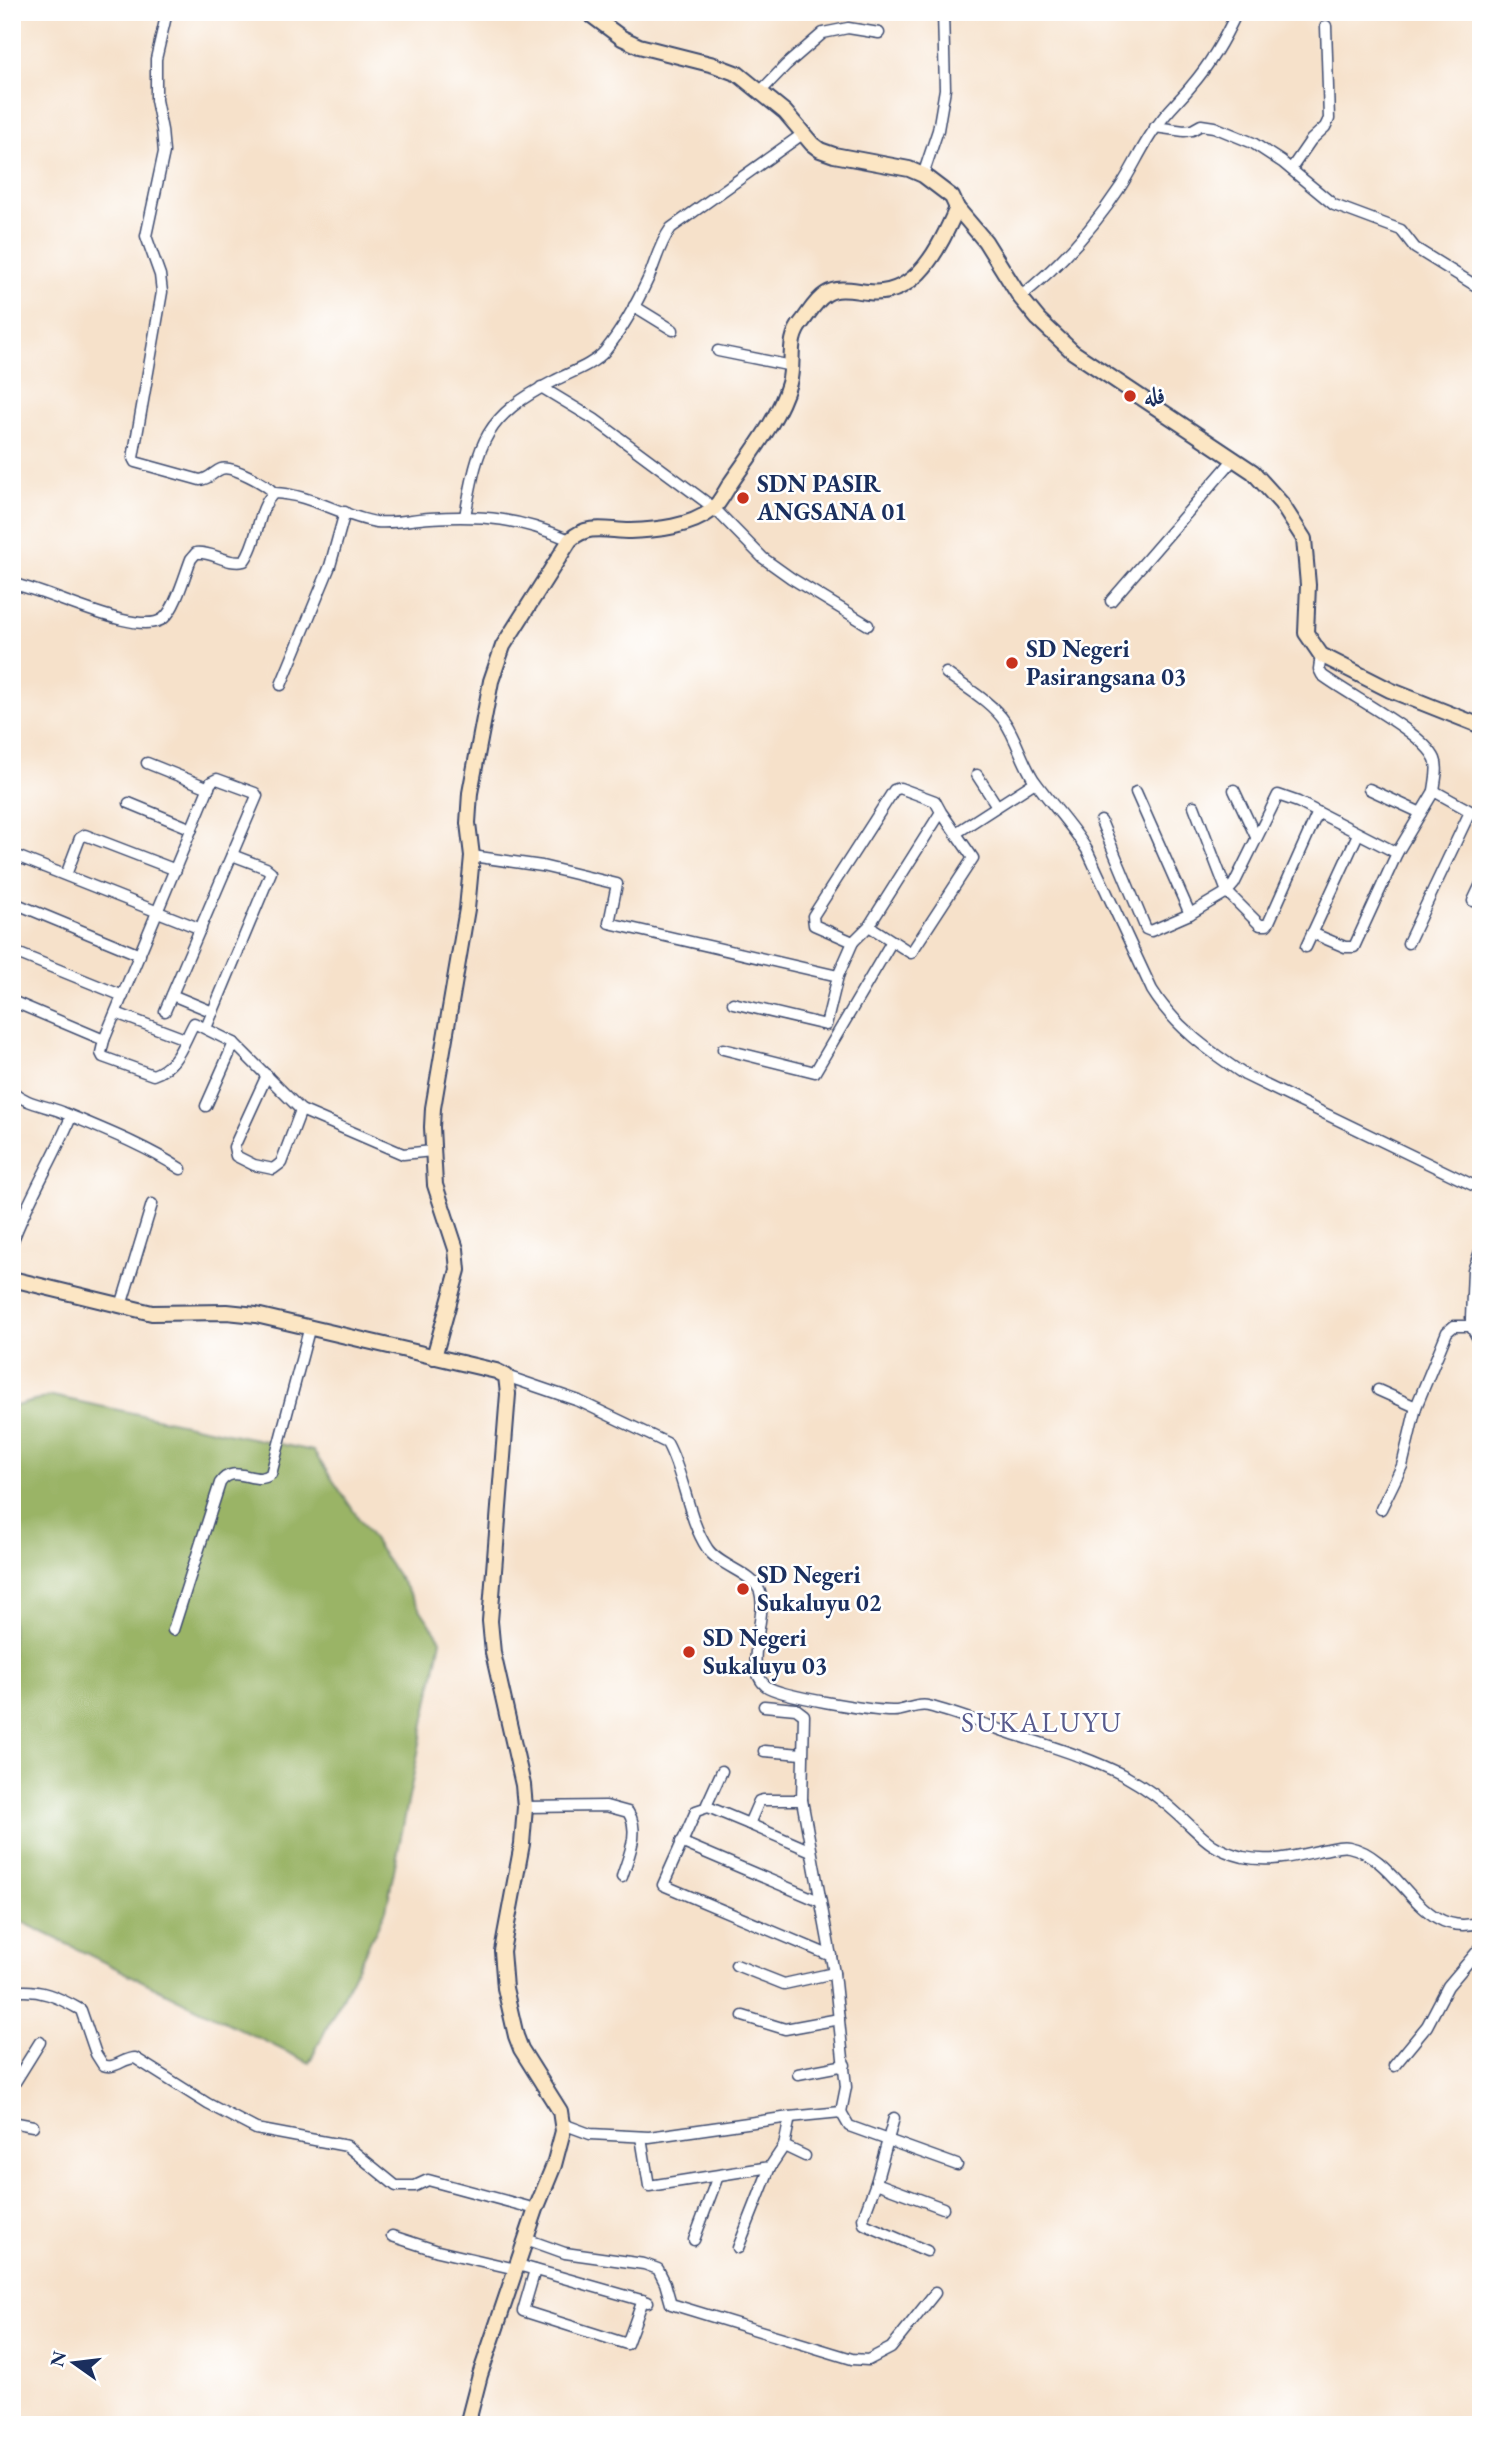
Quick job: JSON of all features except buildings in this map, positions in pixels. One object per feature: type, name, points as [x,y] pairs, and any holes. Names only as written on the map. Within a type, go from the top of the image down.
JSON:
[{"type":"street","points":[[167,12],[156,59],[156,100],[164,152],[146,236],[160,275],[162,292],[133,458],[135,462],[201,480],[209,478],[220,469],[229,469],[259,482],[274,493],[300,497],[382,522],[465,516],[508,519],[570,540]]},
{"type":"street","points":[[587,12],[622,38],[639,46],[727,68],[760,92],[804,133],[812,144],[834,155],[909,169],[923,175],[952,197],[957,208],[985,241],[1020,297],[1038,319],[1073,352],[1253,472],[1281,503],[1300,531],[1306,548],[1306,633],[1321,655],[1390,690],[1481,726]]},
{"type":"street","points":[[923,175],[938,130],[945,89],[943,12]]},
{"type":"street","points":[[1020,297],[1054,268],[1105,209],[1132,169],[1155,127],[1202,73],[1228,33],[1237,12]]},
{"type":"street","points":[[1291,169],[1311,140],[1325,127],[1329,118],[1326,26]]},
{"type":"street","points":[[760,92],[823,33],[848,28],[879,33]]},
{"type":"street","points":[[1155,127],[1184,131],[1201,125],[1214,127],[1253,143],[1341,208],[1401,230],[1415,248],[1481,289]]},
{"type":"street","points":[[465,516],[475,465],[484,439],[502,415],[541,387],[601,355],[615,338],[634,306],[671,229],[804,133]]},
{"type":"street","points":[[434,1357],[456,1283],[458,1258],[438,1199],[432,1151],[433,1108],[465,927],[472,856],[468,807],[491,681],[510,632],[570,540],[580,531],[630,531],[668,527],[698,518],[714,508],[770,423],[786,391],[792,366],[791,346],[794,333],[821,298],[840,289],[884,293],[904,286],[927,264],[957,208]]},
{"type":"street","points":[[634,306],[673,330]]},
{"type":"street","points":[[718,351],[792,366]]},
{"type":"street","points":[[541,387],[594,419],[714,508],[763,558],[868,625]]},
{"type":"street","points":[[1111,601],[1233,460]]},
{"type":"street","points":[[12,584],[49,594],[95,612],[143,623],[156,623],[168,614],[196,553],[206,553],[236,562],[244,561],[254,542],[268,499],[274,493]]},
{"type":"street","points":[[281,685],[330,566],[345,512]]},
{"type":"street","points":[[1312,933],[1345,947],[1354,947],[1397,853],[1434,791],[1437,768],[1435,758],[1403,728],[1322,675],[1319,669],[1321,655]]},
{"type":"street","points":[[946,673],[1001,715],[1035,782],[1078,834],[1152,990],[1177,1024],[1221,1059],[1254,1079],[1481,1189]]},
{"type":"street","points":[[147,763],[209,788]]},
{"type":"street","points":[[977,775],[998,806]]},
{"type":"street","points":[[165,1011],[257,794],[217,779],[211,782],[104,1040],[101,1053],[103,1057],[153,1075],[173,1063],[194,1023],[234,1043],[301,1110],[403,1154],[432,1151]]},
{"type":"street","points":[[956,833],[1035,782]]},
{"type":"street","points":[[853,942],[814,925],[813,916],[894,790],[900,788],[935,801],[973,858],[911,953],[869,926]]},
{"type":"street","points":[[1369,789],[1421,813]]},
{"type":"street","points":[[1234,790],[1256,837]]},
{"type":"street","points":[[1434,791],[1481,817]]},
{"type":"street","points":[[1136,792],[1190,914]]},
{"type":"street","points":[[1101,821],[1146,929],[1151,931],[1190,914],[1227,892],[1234,884],[1278,795],[1318,812],[1397,853]]},
{"type":"street","points":[[129,803],[192,829]]},
{"type":"street","points":[[1194,806],[1227,892],[1260,925],[1267,925],[1318,812]]},
{"type":"street","points":[[831,1046],[826,1025],[838,976],[853,942],[869,926],[941,812]]},
{"type":"street","points":[[1408,943],[1470,812]]},
{"type":"street","points":[[1306,947],[1358,834]]},
{"type":"street","points":[[65,875],[80,838],[85,835],[176,870]]},
{"type":"street","points":[[206,1028],[271,872],[232,855]]},
{"type":"street","points":[[472,856],[542,866],[617,884],[609,923],[838,976]]},
{"type":"street","points":[[12,870],[19,857],[201,929]]},
{"type":"street","points":[[1473,901],[1481,884]]},
{"type":"street","points":[[12,902],[140,955]]},
{"type":"street","points":[[723,1049],[815,1072],[892,941]]},
{"type":"street","points":[[12,951],[123,996]]},
{"type":"street","points":[[172,995],[213,1012]]},
{"type":"street","points":[[12,1001],[104,1040]]},
{"type":"street","points":[[733,1003],[826,1025]]},
{"type":"street","points":[[116,1013],[185,1039]]},
{"type":"street","points":[[205,1106],[234,1043]]},
{"type":"street","points":[[267,1075],[234,1147],[236,1156],[254,1165],[272,1168],[281,1163],[301,1110]]},
{"type":"street","points":[[12,1091],[22,1100],[38,1103],[147,1149],[181,1169]]},
{"type":"street","points":[[12,1243],[71,1117]]},
{"type":"street","points":[[121,1306],[152,1204]]},
{"type":"street","points":[[1481,1249],[1473,1270],[1471,1326],[1481,1344]]},
{"type":"street","points":[[12,1279],[121,1306],[173,1314],[242,1313],[310,1326],[496,1371],[579,1401],[667,1444],[705,1546],[718,1560],[739,1572],[759,1589],[761,1602],[756,1641],[757,1668],[763,1684],[771,1689],[823,1701],[894,1712],[924,1705],[1080,1755],[1127,1777],[1158,1798],[1212,1846],[1244,1857],[1272,1860],[1345,1846],[1358,1850],[1390,1872],[1430,1916],[1447,1923],[1468,1926],[1481,1922]]},
{"type":"street","points":[[173,1630],[223,1478],[232,1473],[261,1479],[271,1475],[310,1326]]},
{"type":"street","points":[[1381,1509],[1405,1458],[1416,1407],[1449,1329],[1454,1326],[1471,1326]]},
{"type":"street","points":[[467,2425],[480,2375],[536,2209],[558,2153],[563,2124],[560,2111],[521,2049],[516,2036],[505,1988],[502,1951],[522,1844],[525,1807],[523,1785],[493,1653],[490,1621],[508,1388],[506,1376]]},
{"type":"street","points":[[1378,1390],[1416,1407]]},
{"type":"street","points":[[764,1706],[800,1711],[803,1715],[802,1800],[834,1973],[845,2066],[845,2100],[841,2112],[849,2126],[957,2165]]},
{"type":"street","points":[[764,1751],[802,1754]]},
{"type":"street","points":[[708,1807],[722,1771]]},
{"type":"street","points":[[749,1824],[759,1801],[802,1800]]},
{"type":"street","points":[[525,1807],[606,1806],[628,1812],[633,1819],[634,1833],[622,1877]]},
{"type":"street","points":[[811,1851],[708,1807],[696,1811],[663,1885],[831,1956]]},
{"type":"street","points":[[681,1842],[819,1901]]},
{"type":"street","points":[[1394,2066],[1427,2026],[1448,1986],[1481,1947]]},
{"type":"street","points":[[736,1965],[784,1984],[834,1973]]},
{"type":"street","points":[[12,1992],[48,1992],[81,2011],[96,2054],[103,2065],[113,2067],[134,2058],[208,2104],[256,2129],[347,2146],[397,2186],[415,2186],[428,2180],[536,2209]]},
{"type":"street","points":[[743,2016],[785,2029],[839,2019]]},
{"type":"street","points":[[12,2087],[40,2042]]},
{"type":"street","points":[[798,2074],[845,2066]]},
{"type":"street","points":[[563,2124],[590,2134],[641,2137],[790,2116],[841,2112]]},
{"type":"street","points":[[738,2248],[770,2168],[784,2146],[790,2116]]},
{"type":"street","points":[[894,2118],[863,2218],[864,2224],[927,2251]]},
{"type":"street","points":[[12,2122],[33,2126]]},
{"type":"street","points":[[641,2137],[649,2186],[770,2168]]},
{"type":"street","points":[[784,2146],[806,2156]]},
{"type":"street","points":[[694,2240],[718,2176]]},
{"type":"street","points":[[876,2183],[943,2208]]},
{"type":"street","points":[[392,2236],[438,2251],[535,2270],[646,2301],[627,2344],[523,2311],[535,2270]]},
{"type":"street","points":[[526,2239],[565,2253],[644,2264],[658,2269],[671,2304],[852,2359],[868,2360],[891,2348],[935,2292]]},
{"type":"green space","points":[[52,1396],[313,1451],[441,1640],[386,1910],[309,2063],[12,1917],[12,1407]]},
{"type":"place","name":"فله","points":[[1130,396]]},
{"type":"place","name":"SDN PASIR ANGSANA 01","points":[[743,498]]},
{"type":"place","name":"SD Negeri Pasirangsana 03","points":[[1012,663]]},
{"type":"place","name":"SD Negeri Sukaluyu 02","points":[[743,1589]]},
{"type":"place","name":"SD Negeri Sukaluyu 03","points":[[689,1652]]},
{"type":"district","name":"SUKALUYU","points":[[1042,1722]]}]
